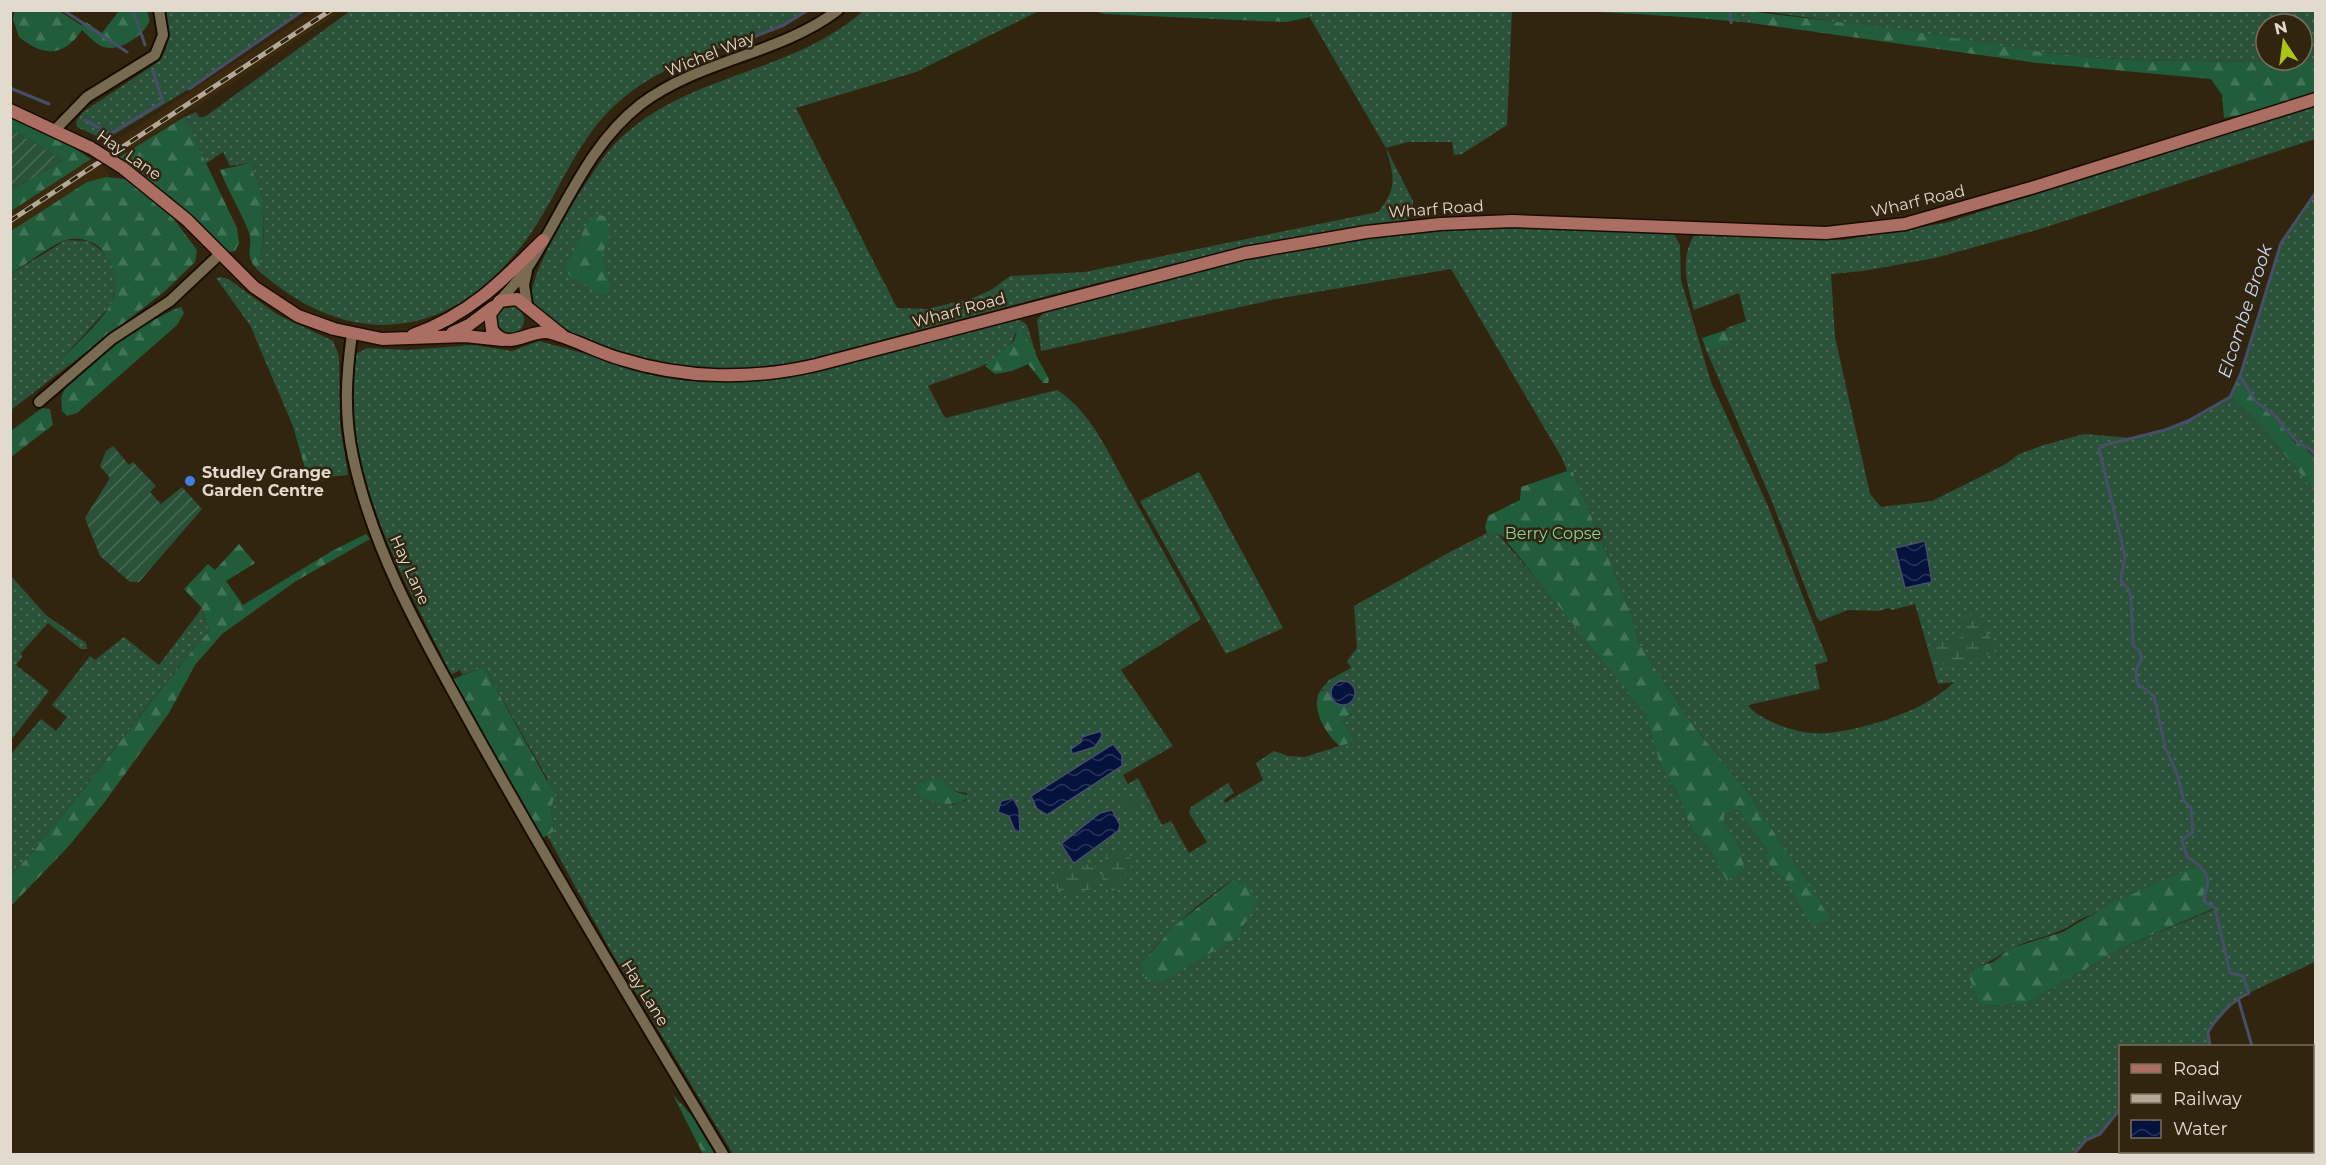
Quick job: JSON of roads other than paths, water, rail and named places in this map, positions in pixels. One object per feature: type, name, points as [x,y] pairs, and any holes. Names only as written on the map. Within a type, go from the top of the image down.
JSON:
[{"type":"main road","name":"Wharf Road","points":[[352,334],[401,340],[445,336],[518,340],[527,334],[543,332],[563,336],[618,358],[669,370],[711,375],[765,374],[816,365],[1245,253],[1365,232],[1440,224],[1512,221],[1826,233],[1879,228],[1969,207],[2316,99]]},
{"type":"main road","name":"Hay Lane","points":[[10,110],[56,130],[123,168],[187,220],[246,280],[278,304],[311,322],[352,334]]},
{"type":"main road","points":[[401,340],[438,326],[463,312],[543,240]]},
{"type":"main road","points":[[504,340],[495,335],[489,317],[496,305],[511,298],[528,308],[532,321],[527,334]]},
{"type":"main road","name":"Wharf Road","points":[[445,336],[469,325],[496,305]]},
{"type":"main road","name":"Wharf Road","points":[[528,308],[563,336]]},
{"type":"street","points":[[56,130],[71,111],[87,97],[155,54],[163,35],[159,10]]},
{"type":"street","name":"Wichel Way","points":[[496,305],[529,264],[598,148],[640,105],[683,79],[808,30],[838,10]]},
{"type":"street","points":[[39,402],[112,339],[170,300],[220,254]]},
{"type":"street","name":"Wichel Way","points":[[528,308],[524,285],[529,264]]},
{"type":"street","name":"Hay Lane","points":[[352,334],[346,398],[350,441],[369,514],[396,583],[531,833],[723,1155]]},
{"type":"water","points":[[1925,541],[1932,582],[1905,588],[1895,548]]},
{"type":"water","points":[[1343,681],[1348,682],[1354,688],[1354,698],[1348,704],[1343,705],[1338,704],[1332,698],[1331,693],[1332,688],[1338,682]]},
{"type":"water","points":[[1101,731],[1102,736],[1095,747],[1072,754],[1071,749],[1081,742],[1082,737]]},
{"type":"water","points":[[1113,744],[1122,755],[1122,766],[1047,815],[1037,809],[1031,796]]},
{"type":"water","points":[[1013,798],[1019,809],[1020,832],[1015,831],[1009,816],[998,812],[1001,801]]},
{"type":"water","points":[[1112,810],[1120,825],[1118,831],[1074,863],[1061,844],[1100,813]]},
{"type":"waterway","points":[[63,10],[127,52]]},
{"type":"waterway","points":[[133,10],[145,45]]},
{"type":"waterway","points":[[189,89],[304,10]]},
{"type":"waterway","points":[[741,42],[784,25],[808,10]]},
{"type":"waterway","points":[[1730,10],[1731,23]]},
{"type":"waterway","points":[[85,120],[110,134],[163,102],[153,71]]},
{"type":"waterway","points":[[10,88],[49,104]]},
{"type":"waterway","name":"Elcombe Brook","points":[[2210,1045],[2208,1032],[2216,1020],[2231,1005],[2249,993],[2243,976],[2230,973],[2215,908],[2204,901],[2208,882],[2205,872],[2187,857],[2182,840],[2193,832],[2191,808],[2184,801],[2177,774],[2165,747],[2154,696],[2137,683],[2136,670],[2142,659],[2140,652],[2133,645],[2131,599],[2129,590],[2121,581],[2125,556],[2099,449],[2101,446],[2165,430],[2188,421],[2230,397],[2241,373],[2281,243],[2316,192]]},
{"type":"waterway","points":[[2240,376],[2256,402],[2273,414],[2298,443],[2310,449],[2316,456]]},
{"type":"waterway","name":"Elcombe Brook","points":[[2238,998],[2252,1045]]},
{"type":"waterway","points":[[2074,1154],[2086,1140],[2100,1134],[2119,1110]]},
{"type":"railway","points":[[10,221],[331,10]]},
{"type":"place","name":"Studley Grange Garden Centre","points":[[190,481]]},
{"type":"park label","name":"Berry Copse","points":[[1553,533]]}]
